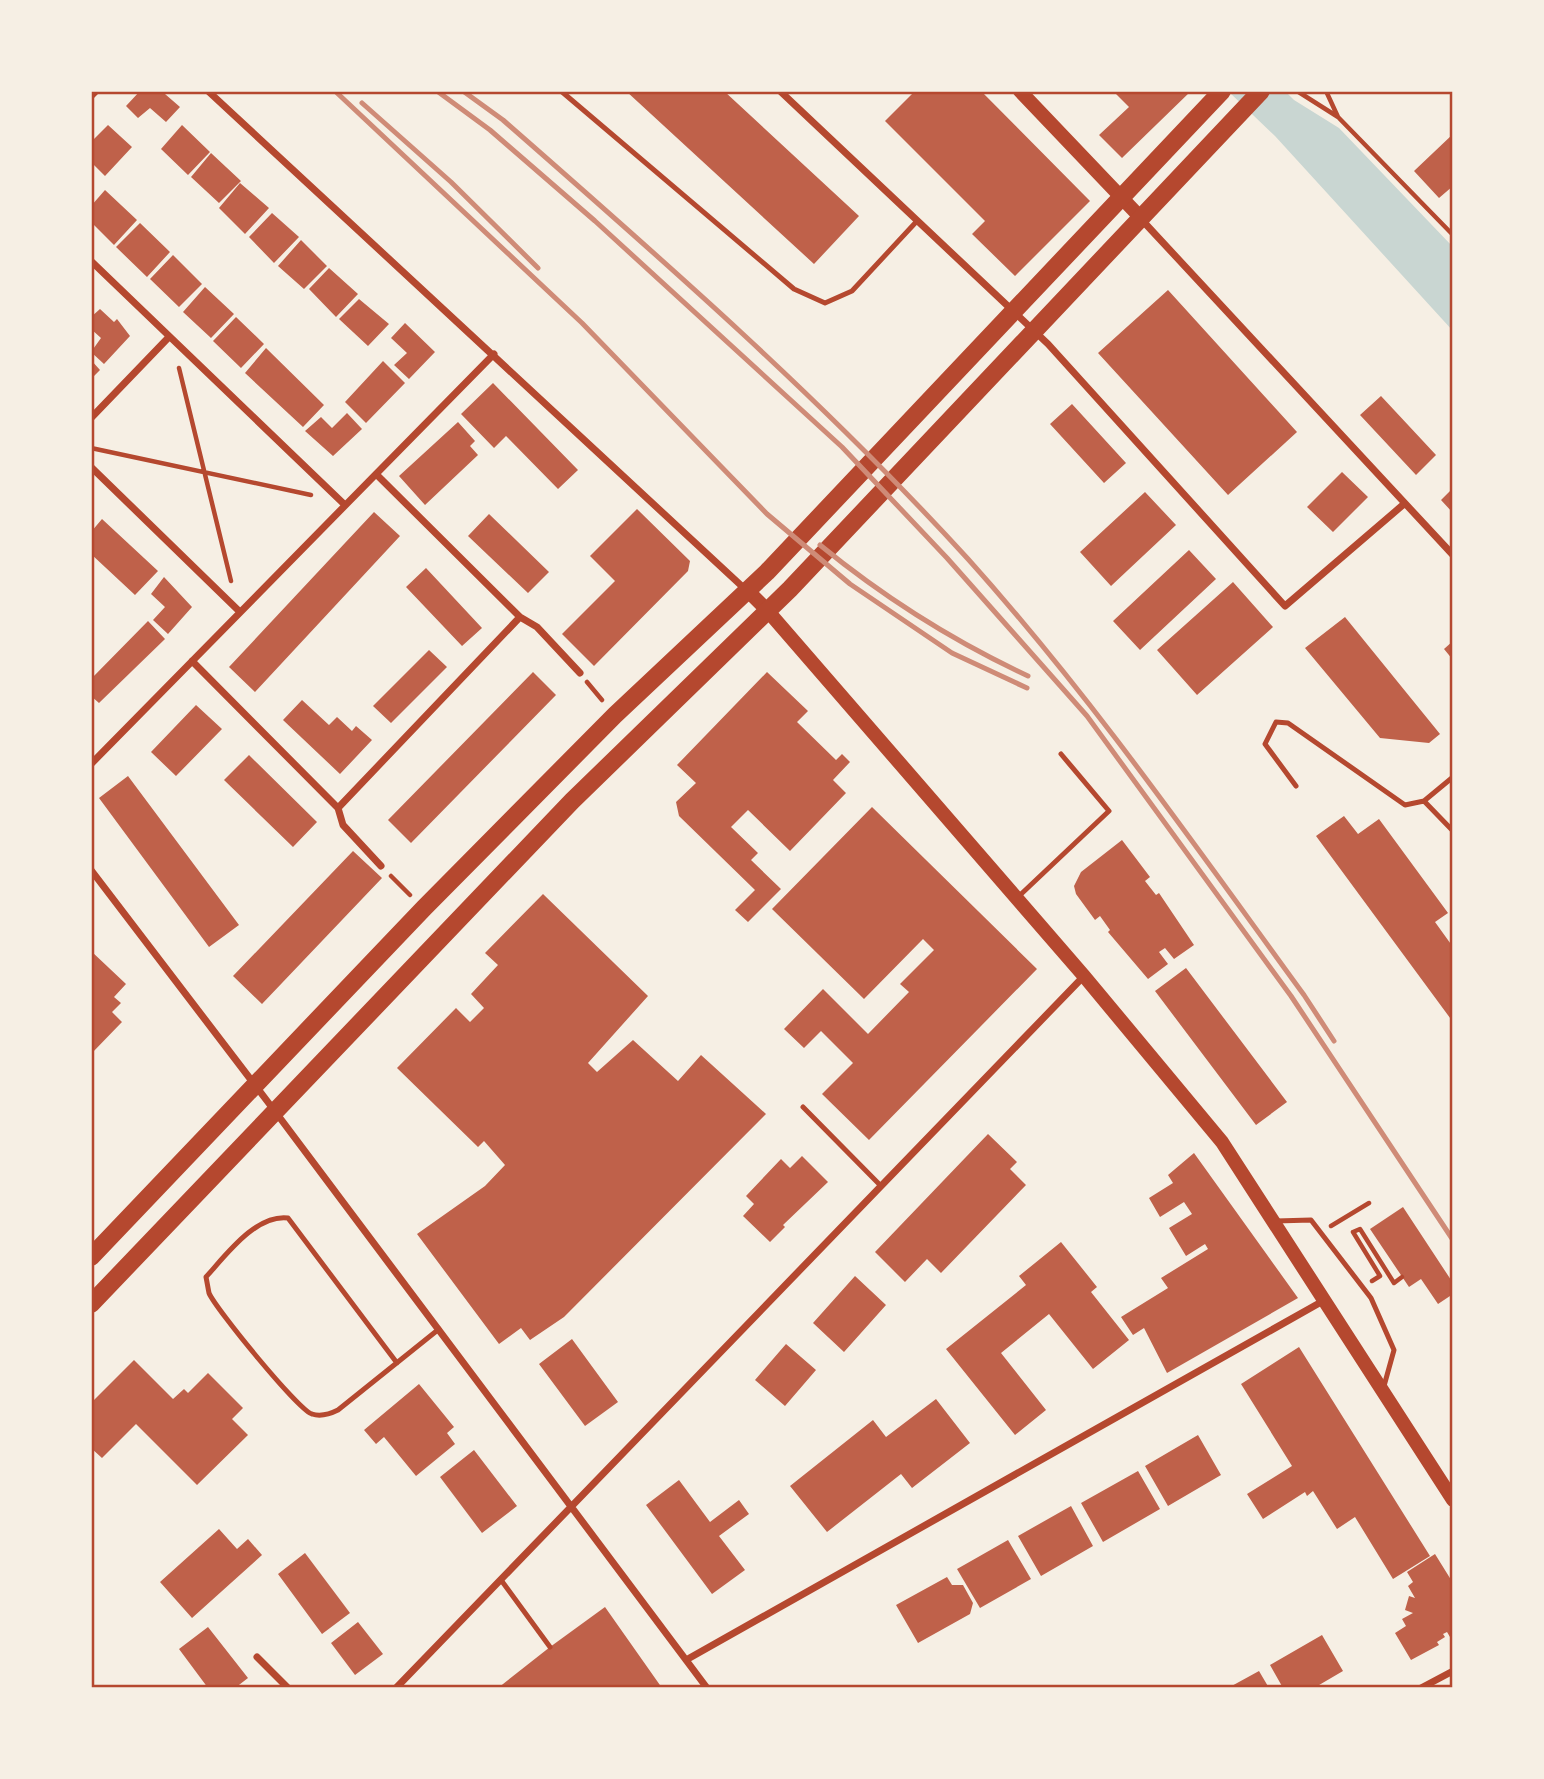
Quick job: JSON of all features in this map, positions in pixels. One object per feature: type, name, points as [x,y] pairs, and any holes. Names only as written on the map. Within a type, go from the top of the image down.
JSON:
[{"type":"highway","points":[[91,1257],[424,908],[615,715],[767,572],[1222,91]]},
{"type":"highway","points":[[91,1304],[572,801],[790,589],[1261,91]]},
{"type":"main road","points":[[1020,91],[1119,199],[1140,218]]},
{"type":"main road","points":[[747,590],[1084,976],[1222,1142],[1453,1500]]},
{"type":"street","points":[[91,96],[96,91]]},
{"type":"street","points":[[208,91],[747,590]]},
{"type":"street","points":[[780,91],[1048,344],[1285,606],[1404,504]]},
{"type":"street","points":[[1140,218],[1453,555]]},
{"type":"street","points":[[91,261],[345,505]]},
{"type":"street","points":[[91,418],[169,338]]},
{"type":"street","points":[[91,764],[494,354]]},
{"type":"street","points":[[91,467],[240,612]]},
{"type":"street","points":[[376,474],[520,617],[537,627],[580,673]]},
{"type":"street","points":[[338,808],[520,617]]},
{"type":"street","points":[[192,661],[338,808],[343,825],[381,866]]},
{"type":"street","points":[[91,870],[439,1329],[706,1688]]},
{"type":"street","points":[[396,1688],[1084,976]]},
{"type":"street","points":[[685,1660],[1323,1301]]},
{"type":"street","points":[[257,1657],[288,1688]]},
{"type":"street","points":[[1421,1688],[1453,1671]]},
{"type":"lane","points":[[561,91],[794,289],[825,303],[852,291],[917,221]]},
{"type":"lane","points":[[1296,786],[1265,744],[1276,722],[1288,723],[1405,805],[1424,801],[1453,777]]},
{"type":"lane","points":[[1016,898],[1109,811],[1060,754]]},
{"type":"lane","points":[[1424,801],[1453,831]]},
{"type":"lane","points":[[803,1107],[881,1186]]},
{"type":"lane","points":[[397,1363],[288,1218],[275,1216],[254,1229],[206,1276],[210,1294],[222,1311],[294,1402],[310,1414],[326,1415],[338,1410],[397,1363],[439,1329]]},
{"type":"lane","points":[[1273,1222],[1311,1220],[1371,1298],[1394,1350],[1382,1391]]},
{"type":"lane","points":[[501,1580],[550,1647]]},
{"type":"path","points":[[1297,91],[1338,117],[1453,235]]},
{"type":"path","points":[[1326,91],[1338,117]]},
{"type":"path","points":[[169,338],[183,380],[240,612]]},
{"type":"path","points":[[91,449],[297,491],[345,505]]},
{"type":"path","points":[[580,673],[615,715]]},
{"type":"path","points":[[381,866],[424,908]]},
{"type":"path","points":[[1362,1286],[1380,1276],[1353,1232],[1360,1229],[1394,1283],[1402,1277]]},
{"type":"shaded area","points":[[1228,91],[1285,91],[1294,100],[1339,128],[1453,247],[1453,331],[1275,136]]},
{"type":"building","points":[[140,91],[167,91],[165,94],[180,107],[166,122],[150,108],[138,118],[126,106]]},
{"type":"building","points":[[626,91],[724,91],[859,216],[814,264]]},
{"type":"building","points":[[915,91],[981,91],[1090,201],[1015,276],[972,234],[985,221],[885,121]]},
{"type":"building","points":[[1113,91],[1191,91],[1122,158],[1099,135],[1129,107]]},
{"type":"building","points":[[108,125],[132,147],[105,176],[91,162],[91,142]]},
{"type":"building","points":[[182,125],[210,152],[188,175],[161,149]]},
{"type":"building","points":[[1453,134],[1453,186],[1439,198],[1414,171]]},
{"type":"building","points":[[211,153],[241,181],[219,203],[191,177]]},
{"type":"building","points":[[240,183],[269,208],[245,234],[219,208]]},
{"type":"building","points":[[105,190],[137,220],[114,245],[91,222],[91,206]]},
{"type":"building","points":[[272,213],[299,237],[274,263],[249,237]]},
{"type":"building","points":[[140,223],[170,252],[147,277],[116,247]]},
{"type":"building","points":[[301,240],[327,266],[304,289],[278,266]]},
{"type":"building","points":[[173,255],[202,284],[179,307],[150,279]]},
{"type":"building","points":[[329,268],[358,294],[336,317],[309,289]]},
{"type":"building","points":[[205,287],[234,314],[211,338],[183,312]]},
{"type":"building","points":[[1168,290],[1297,432],[1228,495],[1098,353]]},
{"type":"building","points":[[359,299],[389,324],[368,346],[339,319]]},
{"type":"building","points":[[100,309],[114,322],[117,319],[130,336],[104,364],[91,352],[101,338],[91,329],[91,317]]},
{"type":"building","points":[[236,317],[264,344],[241,368],[213,341]]},
{"type":"building","points":[[405,323],[435,352],[409,379],[394,365],[407,353],[391,338]]},
{"type":"building","points":[[266,348],[324,405],[303,427],[245,373]]},
{"type":"building","points":[[91,360],[100,370],[91,379]]},
{"type":"building","points":[[383,361],[405,383],[366,423],[345,402]]},
{"type":"building","points":[[493,383],[578,470],[558,489],[506,436],[494,448],[461,414]]},
{"type":"building","points":[[1381,396],[1436,455],[1416,475],[1360,415]]},
{"type":"building","points":[[1072,404],[1126,463],[1104,483],[1050,424]]},
{"type":"building","points":[[347,413],[362,429],[333,456],[305,431],[321,417],[332,428]]},
{"type":"building","points":[[458,422],[475,441],[470,446],[478,455],[425,505],[399,476]]},
{"type":"building","points":[[1342,472],[1368,497],[1333,532],[1307,507]]},
{"type":"building","points":[[1453,488],[1453,513],[1441,500]]},
{"type":"building","points":[[1145,492],[1176,525],[1111,586],[1080,552]]},
{"type":"building","points":[[637,509],[690,561],[688,571],[594,666],[562,634],[615,581],[590,556]]},
{"type":"building","points":[[374,512],[400,536],[255,692],[229,667]]},
{"type":"building","points":[[489,514],[549,572],[528,593],[468,536]]},
{"type":"building","points":[[102,519],[158,571],[135,595],[91,554],[91,532]]},
{"type":"building","points":[[1189,550],[1216,579],[1140,650],[1113,621]]},
{"type":"building","points":[[426,568],[482,628],[462,646],[406,587]]},
{"type":"building","points":[[164,577],[192,607],[168,634],[153,620],[165,607],[151,594]]},
{"type":"building","points":[[1233,582],[1273,627],[1197,695],[1157,650]]},
{"type":"building","points":[[1345,617],[1440,734],[1429,743],[1380,738],[1305,648]]},
{"type":"building","points":[[148,621],[165,639],[99,703],[91,696],[91,679]]},
{"type":"building","points":[[1453,641],[1453,660],[1444,649]]},
{"type":"building","points":[[429,650],[447,667],[391,723],[373,706]]},
{"type":"building","points":[[533,672],[556,695],[411,843],[388,820]]},
{"type":"building","points":[[767,672],[808,711],[797,722],[836,760],[842,754],[850,762],[833,780],[846,793],[790,851],[748,810],[731,827],[758,853],[751,860],[781,889],[748,922],[735,910],[755,890],[679,816],[676,802],[696,783],[677,765]]},
{"type":"building","points":[[302,700],[329,725],[337,717],[352,731],[356,726],[372,740],[340,774],[283,720]]},
{"type":"building","points":[[196,705],[222,729],[176,776],[151,752]]},
{"type":"building","points":[[249,755],[317,822],[293,847],[224,780]]},
{"type":"building","points":[[128,776],[239,925],[209,947],[99,798]]},
{"type":"building","points":[[872,807],[1037,969],[869,1140],[822,1094],[853,1063],[821,1031],[804,1048],[784,1029],[823,989],[868,1034],[909,992],[900,984],[934,950],[923,939],[864,999],[772,909]]},
{"type":"building","points":[[1344,816],[1358,834],[1379,819],[1448,913],[1435,922],[1453,947],[1453,1022],[1316,836]]},
{"type":"building","points":[[1122,840],[1150,877],[1145,881],[1156,895],[1159,893],[1194,945],[1174,959],[1165,948],[1159,952],[1168,964],[1148,979],[1108,932],[1110,930],[1100,916],[1095,920],[1076,894],[1074,886],[1081,872]]},
{"type":"building","points":[[353,851],[382,878],[262,1004],[233,976]]},
{"type":"building","points":[[543,894],[648,996],[588,1063],[597,1072],[633,1040],[678,1081],[701,1055],[766,1114],[564,1317],[530,1340],[521,1328],[499,1344],[417,1234],[485,1186],[505,1165],[484,1141],[478,1147],[397,1068],[456,1008],[470,1022],[484,1008],[471,994],[498,965],[485,953]]},
{"type":"building","points":[[91,951],[126,984],[114,997],[121,1003],[112,1012],[122,1022],[91,1054]]},
{"type":"building","points":[[1186,968],[1287,1102],[1256,1125],[1155,991]]},
{"type":"building","points":[[988,1134],[1017,1162],[1010,1169],[1026,1185],[941,1273],[927,1259],[905,1282],[875,1252]]},
{"type":"building","points":[[1194,1153],[1298,1298],[1167,1373],[1144,1328],[1133,1335],[1121,1317],[1168,1288],[1161,1278],[1208,1249],[1205,1244],[1186,1256],[1169,1228],[1192,1214],[1184,1202],[1160,1217],[1149,1198],[1173,1183],[1168,1175]]},
{"type":"building","points":[[802,1156],[828,1182],[783,1225],[785,1227],[770,1242],[743,1216],[754,1204],[746,1196],[781,1159],[790,1168]]},
{"type":"building","points":[[1403,1207],[1453,1283],[1453,1294],[1438,1304],[1421,1279],[1409,1287],[1370,1229]]},
{"type":"building","points":[[1061,1242],[1097,1287],[1091,1292],[1129,1340],[1093,1369],[1049,1314],[1001,1353],[1046,1410],[1015,1435],[946,1349],[1026,1285],[1019,1276]]},
{"type":"building","points":[[855,1276],[886,1305],[844,1352],[813,1323]]},
{"type":"building","points":[[572,1339],[618,1402],[585,1426],[539,1364]]},
{"type":"building","points":[[786,1344],[816,1370],[785,1406],[755,1380]]},
{"type":"building","points":[[1299,1347],[1430,1556],[1393,1579],[1355,1517],[1337,1529],[1313,1491],[1307,1496],[1305,1492],[1263,1519],[1247,1494],[1292,1466],[1241,1384]]},
{"type":"building","points":[[134,1360],[173,1399],[184,1389],[188,1393],[208,1373],[243,1408],[232,1419],[248,1435],[197,1485],[136,1424],[102,1458],[91,1448],[91,1403]]},
{"type":"building","points":[[419,1384],[454,1427],[447,1433],[455,1444],[416,1476],[384,1437],[376,1444],[364,1430]]},
{"type":"building","points":[[936,1399],[970,1443],[912,1488],[901,1474],[827,1532],[790,1486],[873,1420],[886,1437]]},
{"type":"building","points":[[1198,1435],[1221,1475],[1168,1506],[1145,1466]]},
{"type":"building","points":[[474,1450],[517,1506],[482,1533],[440,1477]]},
{"type":"building","points":[[1138,1471],[1160,1509],[1103,1542],[1081,1503]]},
{"type":"building","points":[[679,1480],[710,1522],[739,1500],[749,1514],[719,1536],[745,1570],[712,1594],[646,1505]]},
{"type":"building","points":[[1071,1506],[1093,1546],[1041,1576],[1018,1536]]},
{"type":"building","points":[[219,1529],[237,1549],[248,1539],[262,1555],[192,1618],[160,1582]]},
{"type":"building","points":[[1008,1540],[1031,1579],[980,1608],[957,1569]]},
{"type":"building","points":[[305,1553],[350,1613],[322,1634],[278,1574]]},
{"type":"building","points":[[1435,1554],[1453,1583],[1453,1642],[1447,1632],[1443,1634],[1445,1637],[1437,1642],[1439,1645],[1411,1660],[1395,1633],[1406,1626],[1402,1619],[1413,1613],[1405,1610],[1409,1596],[1415,1598],[1408,1586],[1413,1582],[1407,1572]]},
{"type":"building","points":[[947,1577],[952,1585],[963,1585],[973,1603],[970,1614],[918,1643],[896,1605]]},
{"type":"building","points":[[605,1607],[662,1688],[498,1688],[550,1647]]},
{"type":"building","points":[[358,1622],[383,1654],[355,1675],[331,1643]]},
{"type":"building","points":[[208,1627],[248,1678],[235,1688],[208,1688],[179,1649]]},
{"type":"building","points":[[1322,1635],[1343,1671],[1314,1688],[1283,1688],[1270,1665]]},
{"type":"building","points":[[1259,1671],[1269,1688],[1228,1688]]},
{"type":"railway","points":[[335,91],[582,323],[767,514],[850,584],[952,653],[1027,688]]},
{"type":"railway","points":[[437,91],[490,130],[595,221],[842,447],[947,558],[1087,716],[1291,996],[1453,1240]]},
{"type":"railway","points":[[463,91],[503,120],[741,333],[857,443],[968,559],[1057,664],[1142,773],[1304,995],[1334,1041]]},
{"type":"railway","points":[[362,103],[451,182],[538,268]]},
{"type":"railway","points":[[820,545],[920,617],[972,648],[1028,676]]}]
